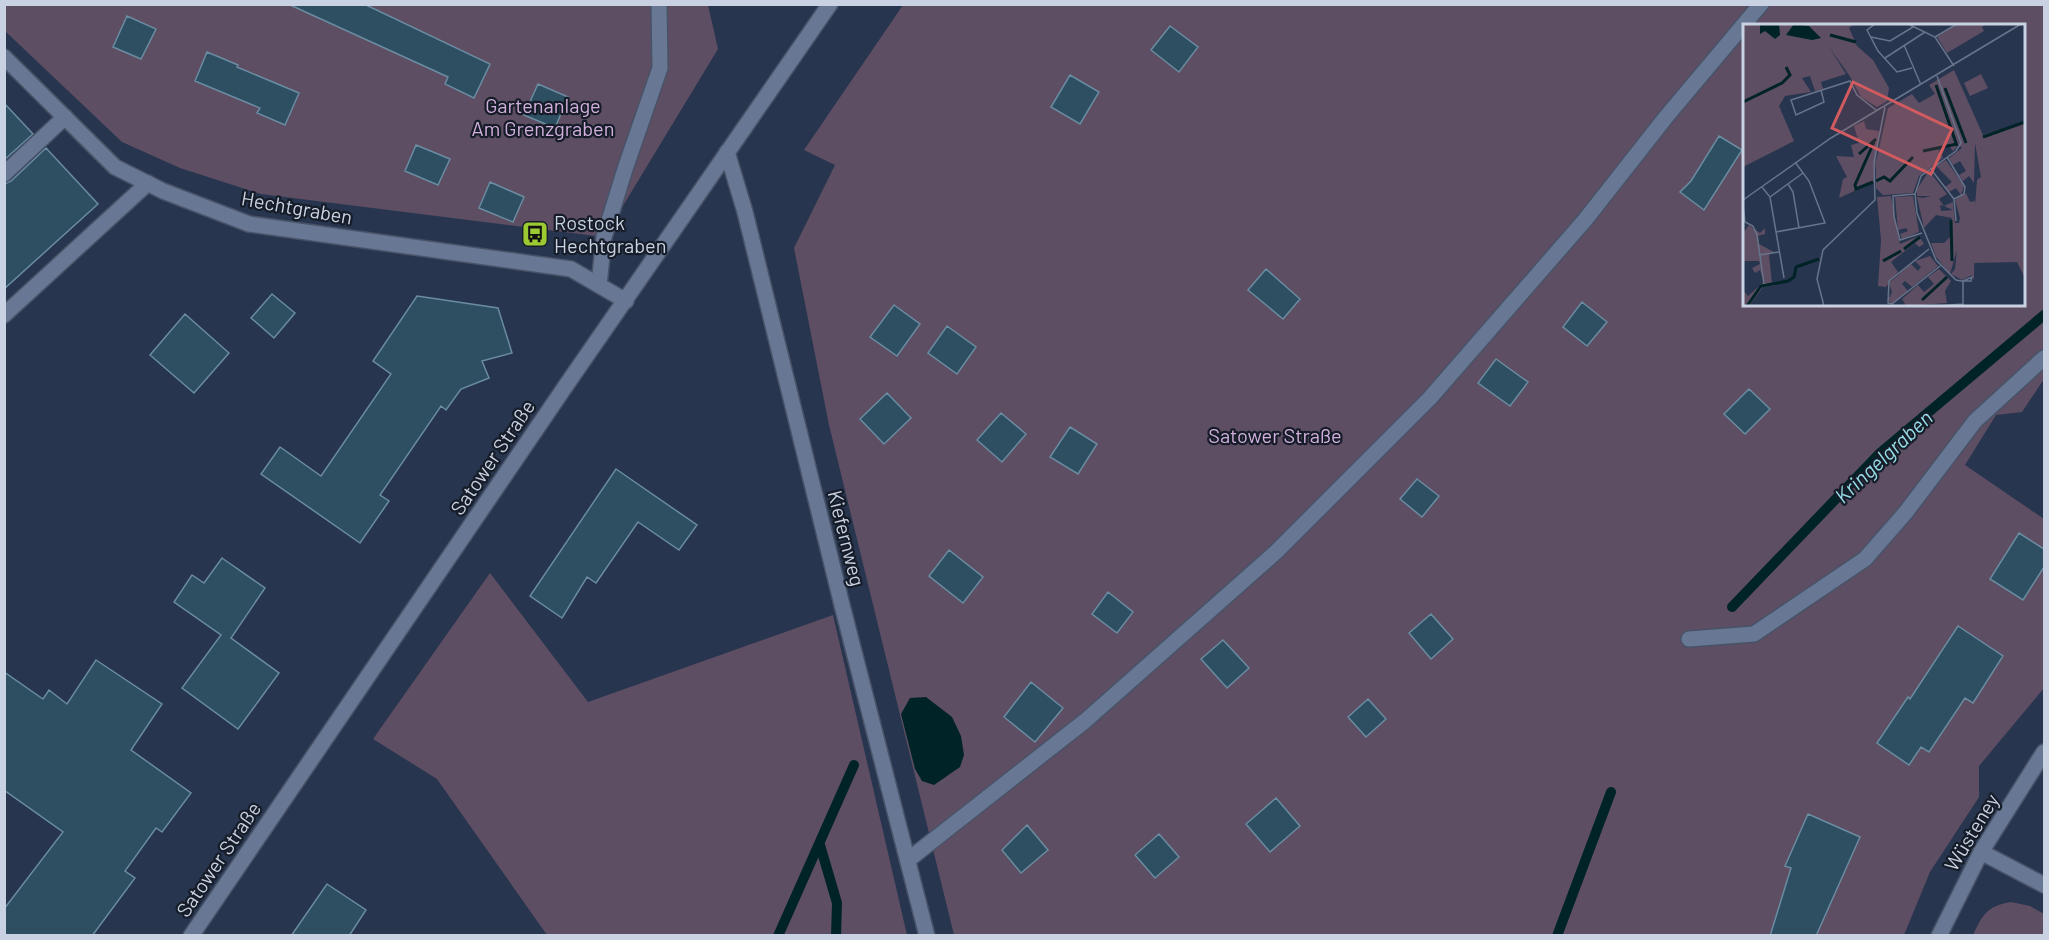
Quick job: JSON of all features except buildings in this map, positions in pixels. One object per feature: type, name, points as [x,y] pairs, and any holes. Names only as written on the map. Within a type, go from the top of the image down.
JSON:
[{"type":"street","points":[[599,285],[604,237],[660,68],[659,4]]},
{"type":"street","name":"Satower Straße","points":[[191,936],[567,384],[830,4]]},
{"type":"street","points":[[1744,24],[1761,4]]},
{"type":"street","points":[[908,860],[1085,721],[1276,552],[1430,398],[1585,220],[1666,117],[1743,25]]},
{"type":"street","name":"Hechtgraben","points":[[4,57],[115,167],[148,183],[249,224],[571,268],[626,301]]},
{"type":"street","points":[[4,174],[66,117]]},
{"type":"street","name":"Kiefernweg","points":[[727,152],[746,212],[840,598],[927,936]]},
{"type":"street","points":[[4,315],[148,183]]},
{"type":"street","points":[[1689,639],[1754,634],[1865,559],[1906,512],[1975,421],[2044,358]]},
{"type":"street","name":"Wüsteney","points":[[1939,936],[1982,852],[2044,752]]},
{"type":"street","points":[[1982,852],[2044,885]]},
{"type":"green space","name":"Gartenanlage Am Grenzgraben","points":[[4,5],[708,5],[718,49],[604,237],[261,194],[180,168],[122,142],[5,31]]},
{"type":"green space","name":"Satower Straße","points":[[903,5],[2044,5],[2044,379],[2022,412],[1996,415],[1965,465],[2044,519],[2044,688],[1979,766],[1979,797],[1930,872],[1904,935],[954,935],[829,425],[794,248],[835,165],[804,150]]},
{"type":"green space","points":[[490,573],[588,702],[833,615],[907,935],[547,935],[437,779],[373,739]]},
{"type":"green space","points":[[2011,902],[2030,906],[2044,914],[2044,935],[1973,935],[1987,912],[1996,906]]},
{"type":"shaded area","points":[[926,697],[952,717],[961,736],[964,755],[960,767],[934,785],[922,781],[915,769],[901,714],[910,698]]},
{"type":"waterway","name":"Kringelgraben","points":[[1732,607],[1880,453],[2044,315]]},
{"type":"waterway","points":[[778,936],[854,765]]},
{"type":"waterway","name":"Kringelgraben","points":[[1557,936],[1611,792]]},
{"type":"waterway","points":[[820,845],[837,903],[836,936]]},
{"type":"place","name":"Rostock Hechtgraben","points":[[535,234]]}]
